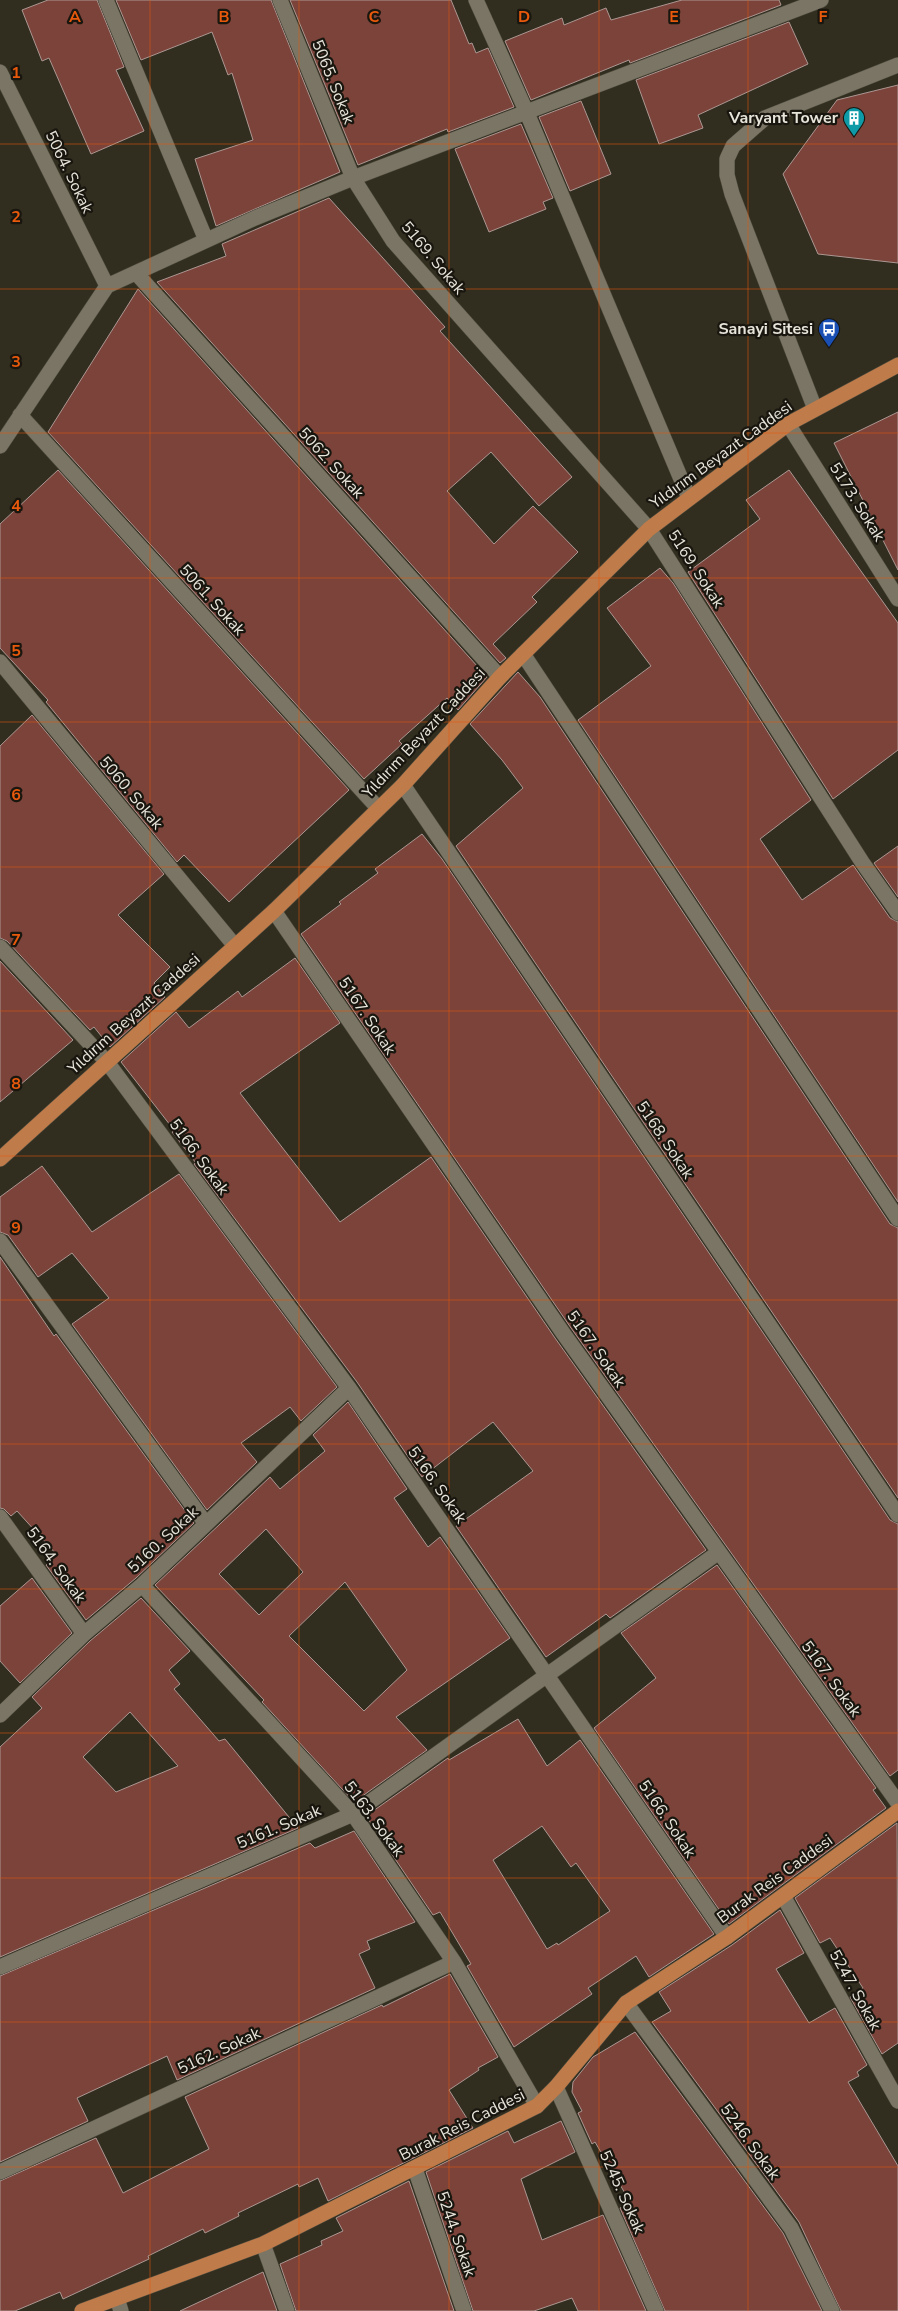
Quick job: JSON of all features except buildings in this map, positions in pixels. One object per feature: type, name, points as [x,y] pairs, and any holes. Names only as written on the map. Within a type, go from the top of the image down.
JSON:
[{"type":"main road","name":"Yıldırım Beyazıt Caddesi","points":[[0,1159],[274,911],[403,785],[500,677],[649,529],[788,424],[898,365]]},
{"type":"main road","name":"Burak Reis Caddesi","points":[[82,2311],[119,2305],[263,2244],[537,2106],[556,2088],[626,2003],[726,1937],[898,1811]]},
{"type":"street","points":[[106,0],[206,240]]},
{"type":"street","name":"5065. Sokak","points":[[280,0],[353,178]]},
{"type":"street","points":[[476,0],[527,113],[689,498]]},
{"type":"street","points":[[0,446],[106,286],[254,218],[353,178],[821,0]]},
{"type":"street","points":[[815,409],[732,194],[727,175],[727,159],[733,146],[765,118],[898,65]]},
{"type":"street","name":"5064. Sokak","points":[[0,72],[106,286]]},
{"type":"street","name":"5169. Sokak","points":[[353,178],[393,241],[649,529],[856,853],[898,913]]},
{"type":"street","name":"5062. Sokak","points":[[136,273],[500,677]]},
{"type":"street","name":"5061. Sokak","points":[[20,415],[378,808]]},
{"type":"street","name":"5173. Sokak","points":[[788,424],[898,599]]},
{"type":"street","points":[[523,654],[898,1219]]},
{"type":"street","name":"5060. Sokak","points":[[0,662],[235,946]]},
{"type":"street","name":"5168. Sokak","points":[[403,785],[898,1515]]},
{"type":"street","name":"5167. Sokak","points":[[274,911],[563,1333],[898,1803]]},
{"type":"street","name":"5166. Sokak","points":[[0,947],[107,1062],[349,1388],[726,1937]]},
{"type":"street","points":[[0,1242],[206,1524]]},
{"type":"street","name":"5160. Sokak","points":[[0,1715],[84,1634],[142,1585],[349,1388]]},
{"type":"street","name":"5164. Sokak","points":[[0,1517],[84,1634]]},
{"type":"street","name":"5161. Sokak","points":[[0,1967],[353,1814],[719,1552]]},
{"type":"street","name":"5163. Sokak","points":[[142,1585],[353,1814],[454,1962],[537,2106]]},
{"type":"street","name":"5247. Sokak","points":[[783,1896],[898,2100]]},
{"type":"street","name":"5162. Sokak","points":[[0,2172],[454,1962]]},
{"type":"street","name":"5246. Sokak","points":[[626,2003],[791,2228],[832,2311]]},
{"type":"street","name":"5245. Sokak","points":[[556,2088],[656,2311]]},
{"type":"street","name":"5244. Sokak","points":[[415,2169],[464,2311]]},
{"type":"street","points":[[263,2244],[287,2311]]},
{"type":"place","name":"Varyant Tower","points":[[854,137]]},
{"type":"place","name":"Sanayi Sitesi","points":[[829,348]]}]
